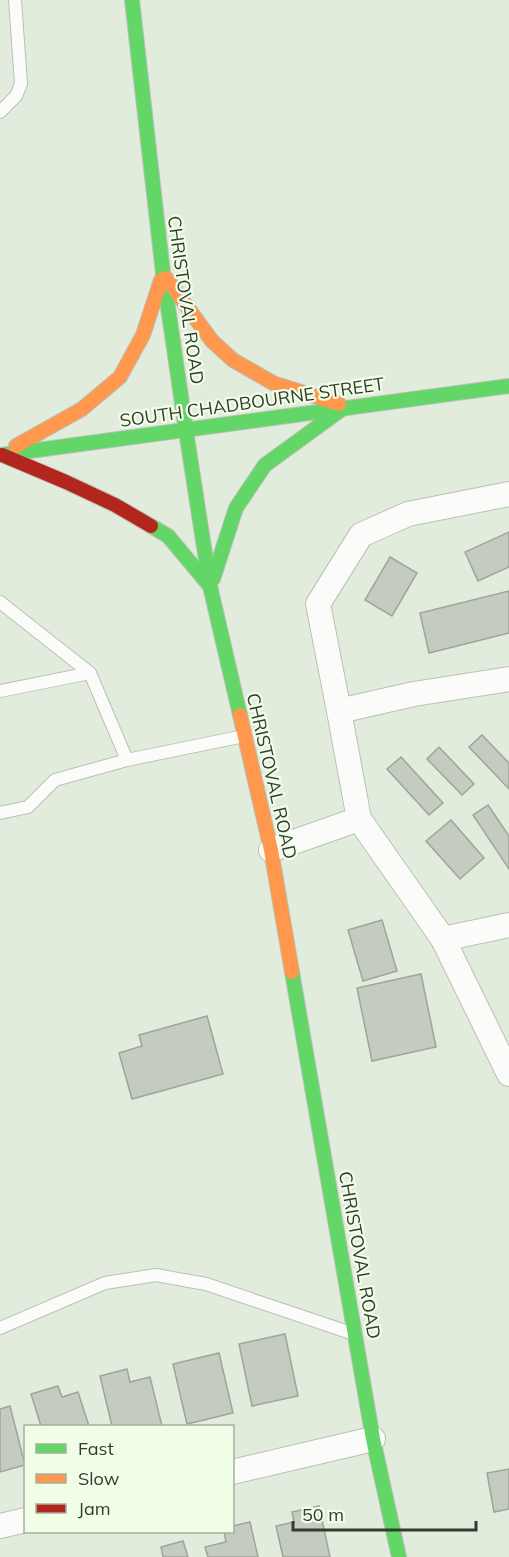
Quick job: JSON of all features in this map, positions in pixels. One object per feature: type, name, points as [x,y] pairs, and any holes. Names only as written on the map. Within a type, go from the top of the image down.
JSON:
[{"type":"main road","name":"CHRISTOVAL ROAD","points":[[132,0],[163,273],[210,586],[271,850],[373,1439],[399,1557]]},
{"type":"main road","points":[[163,273],[212,341],[233,360],[273,383],[346,407]]},
{"type":"main road","points":[[1,454],[82,409],[120,377],[143,335],[163,273]]},
{"type":"main road","name":"SOUTH CHADBOURNE STREET","points":[[1,454],[509,386]]},
{"type":"main road","points":[[210,586],[236,508],[265,465],[346,407]]},
{"type":"main road","points":[[1,454],[115,505],[168,536],[210,586]]},
{"type":"street","points":[[509,495],[408,514],[361,535],[318,604],[360,819],[443,939],[509,1074]]},
{"type":"street","points":[[339,711],[414,694],[509,679]]},
{"type":"street","points":[[271,850],[360,819]]},
{"type":"street","points":[[443,939],[509,925]]},
{"type":"street","points":[[234,1472],[373,1439]]},
{"type":"street","points":[[0,1526],[24,1520]]},
{"type":"lane","points":[[0,112],[16,96],[21,84],[15,0]]},
{"type":"lane","points":[[0,602],[90,674],[127,760]]},
{"type":"lane","points":[[0,691],[90,674]]},
{"type":"lane","points":[[0,813],[27,807],[55,780],[127,760],[245,736]]},
{"type":"lane","points":[[0,1328],[105,1283],[156,1275],[206,1284],[355,1334]]},
{"type":"building","points":[[509,532],[509,567],[478,581],[465,552]]},
{"type":"building","points":[[390,557],[417,573],[392,616],[365,600]]},
{"type":"building","points":[[509,591],[509,633],[429,653],[420,613]]},
{"type":"building","points":[[482,735],[509,763],[509,789],[469,747]]},
{"type":"building","points":[[439,747],[474,784],[462,795],[427,759]]},
{"type":"building","points":[[401,757],[443,803],[429,815],[387,769]]},
{"type":"building","points":[[488,805],[509,836],[509,869],[473,815]]},
{"type":"building","points":[[451,820],[484,858],[460,879],[426,841]]},
{"type":"building","points":[[382,920],[397,971],[363,981],[348,930]]},
{"type":"building","points":[[421,974],[436,1047],[372,1061],[357,988]]},
{"type":"building","points":[[207,1016],[223,1074],[132,1099],[119,1053],[142,1046],[139,1035]]},
{"type":"building","points":[[285,1334],[298,1396],[252,1406],[239,1344]]},
{"type":"building","points":[[219,1353],[233,1413],[187,1424],[173,1364]]},
{"type":"building","points":[[127,1369],[130,1382],[150,1377],[162,1425],[112,1425],[100,1376]]},
{"type":"building","points":[[58,1386],[62,1397],[78,1392],[89,1425],[41,1425],[31,1394]]},
{"type":"building","points":[[10,1406],[24,1465],[0,1472],[0,1409]]},
{"type":"building","points":[[509,1469],[509,1509],[494,1512],[487,1473]]},
{"type":"building","points":[[319,1506],[330,1557],[283,1557],[276,1526],[294,1522],[292,1512]]},
{"type":"building","points":[[250,1522],[258,1557],[208,1557],[205,1547],[226,1542],[224,1533],[234,1533],[234,1526]]},
{"type":"building","points":[[183,1541],[188,1557],[163,1557],[161,1547]]},
{"type":"traffic: fast","points":[[132,0],[163,273],[186,431],[210,586],[240,715]]},
{"type":"traffic: fast","points":[[0,455],[509,386]]},
{"type":"traffic: fast","points":[[213,579],[236,508],[265,465],[342,409]]},
{"type":"traffic: fast","points":[[151,526],[168,536],[210,586]]},
{"type":"traffic: fast","points":[[292,972],[373,1439],[399,1557]]},
{"type":"traffic: slow","points":[[166,278],[212,341],[233,360],[273,383],[339,404]]},
{"type":"traffic: slow","points":[[16,446],[82,409],[120,377],[143,335],[161,280]]},
{"type":"traffic: slow","points":[[240,715],[271,850],[292,972]]},
{"type":"traffic: jam","points":[[2,455],[115,505],[151,526]]}]
